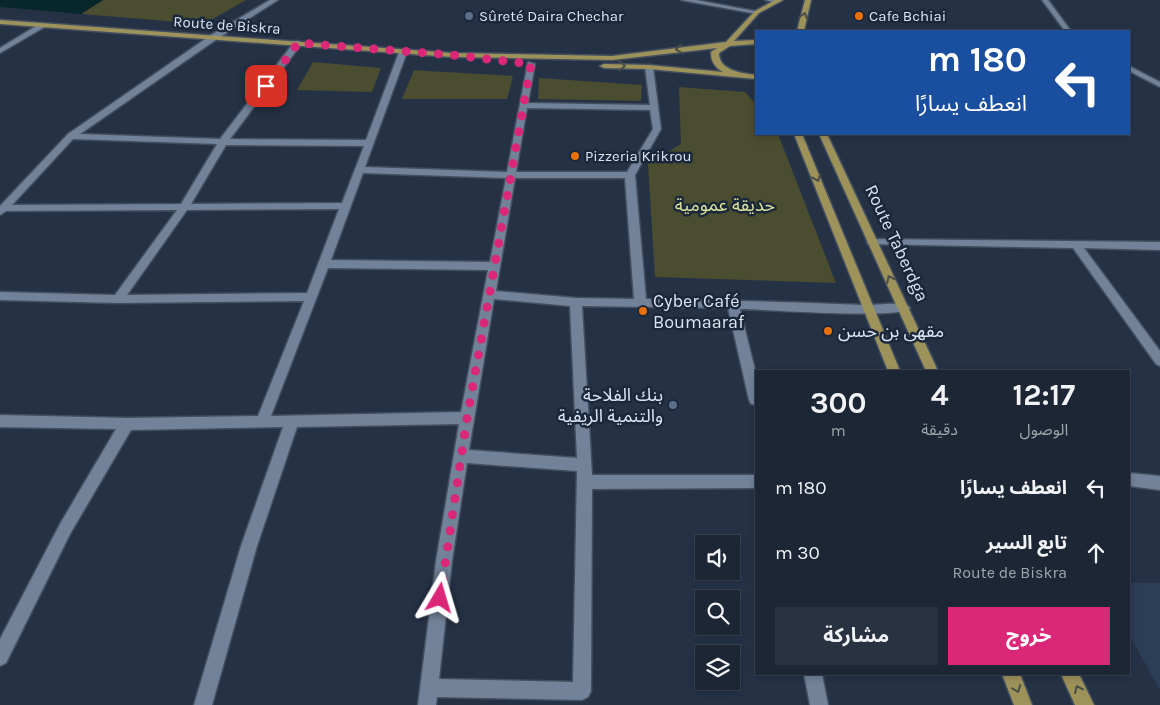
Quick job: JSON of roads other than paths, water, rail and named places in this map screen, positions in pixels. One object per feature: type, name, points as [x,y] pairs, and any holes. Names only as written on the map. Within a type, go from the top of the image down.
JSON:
[{"type":"main road","points":[[800,30],[808,0]]},
{"type":"main road","points":[[744,76],[728,71],[717,63],[714,58],[715,52],[728,44],[757,12],[778,1]]},
{"type":"main road","name":"Route de Biskra","points":[[0,22],[452,55]]},
{"type":"main road","points":[[452,55],[612,58],[755,42]]},
{"type":"main road","points":[[452,55],[531,64],[649,67],[755,77]]},
{"type":"main road","points":[[798,135],[894,370]]},
{"type":"main road","name":"Route Taberdga","points":[[823,135],[932,370]]},
{"type":"main road","points":[[1011,675],[1023,705]]},
{"type":"main road","points":[[1070,675],[1085,705]]},
{"type":"street","points":[[2,210],[71,136],[214,37],[275,0]]},
{"type":"street","points":[[684,0],[757,12]]},
{"type":"street","points":[[768,0],[778,1]]},
{"type":"street","points":[[1045,0],[1067,30]]},
{"type":"street","points":[[0,51],[44,26]]},
{"type":"street","points":[[118,299],[184,207],[222,142],[298,43]]},
{"type":"street","points":[[262,422],[324,264],[344,206],[403,52]]},
{"type":"street","points":[[427,705],[444,561],[467,418],[525,106],[531,64]]},
{"type":"street","points":[[640,302],[630,175],[657,129],[649,67]]},
{"type":"street","points":[[1130,69],[1160,85]]},
{"type":"street","points":[[525,106],[655,108]]},
{"type":"street","points":[[71,136],[222,142],[368,143]]},
{"type":"street","points":[[358,170],[512,175],[630,175]]},
{"type":"street","points":[[2,210],[344,206]]},
{"type":"street","points":[[872,242],[1160,246]]},
{"type":"street","points":[[1076,245],[1160,361]]},
{"type":"street","points":[[324,264],[495,266]]},
{"type":"street","points":[[489,294],[576,302],[733,304],[870,310],[904,308]]},
{"type":"street","points":[[0,296],[118,299],[310,297]]},
{"type":"street","points":[[430,688],[582,691],[586,482],[576,302]]},
{"type":"street","points":[[733,304],[755,396]]},
{"type":"street","points":[[0,421],[127,424],[467,418]]},
{"type":"street","points":[[203,705],[249,546],[292,421]]},
{"type":"street","points":[[0,657],[65,529],[127,424]]},
{"type":"street","points":[[461,456],[584,465]]},
{"type":"street","points":[[1130,480],[1160,483]]},
{"type":"street","points":[[586,482],[755,481]]},
{"type":"street","points":[[813,675],[819,705]]},
{"type":"place","name":"Sûreté Daira Chechar","points":[[469,16]]},
{"type":"place","name":"Cafe Bchiai","points":[[859,16]]},
{"type":"place","name":"Pizzeria Krikrou","points":[[575,156]]},
{"type":"place","name":"Cyber Café Boumaaraf","points":[[643,311]]},
{"type":"place","name":"مقهى بن حسن","points":[[828,331]]},
{"type":"place","name":"بنك الفلاحة والتنمية الريفية","points":[[673,405]]},
{"type":"park label","name":"حديقة عمومية","points":[[725,205]]}]
